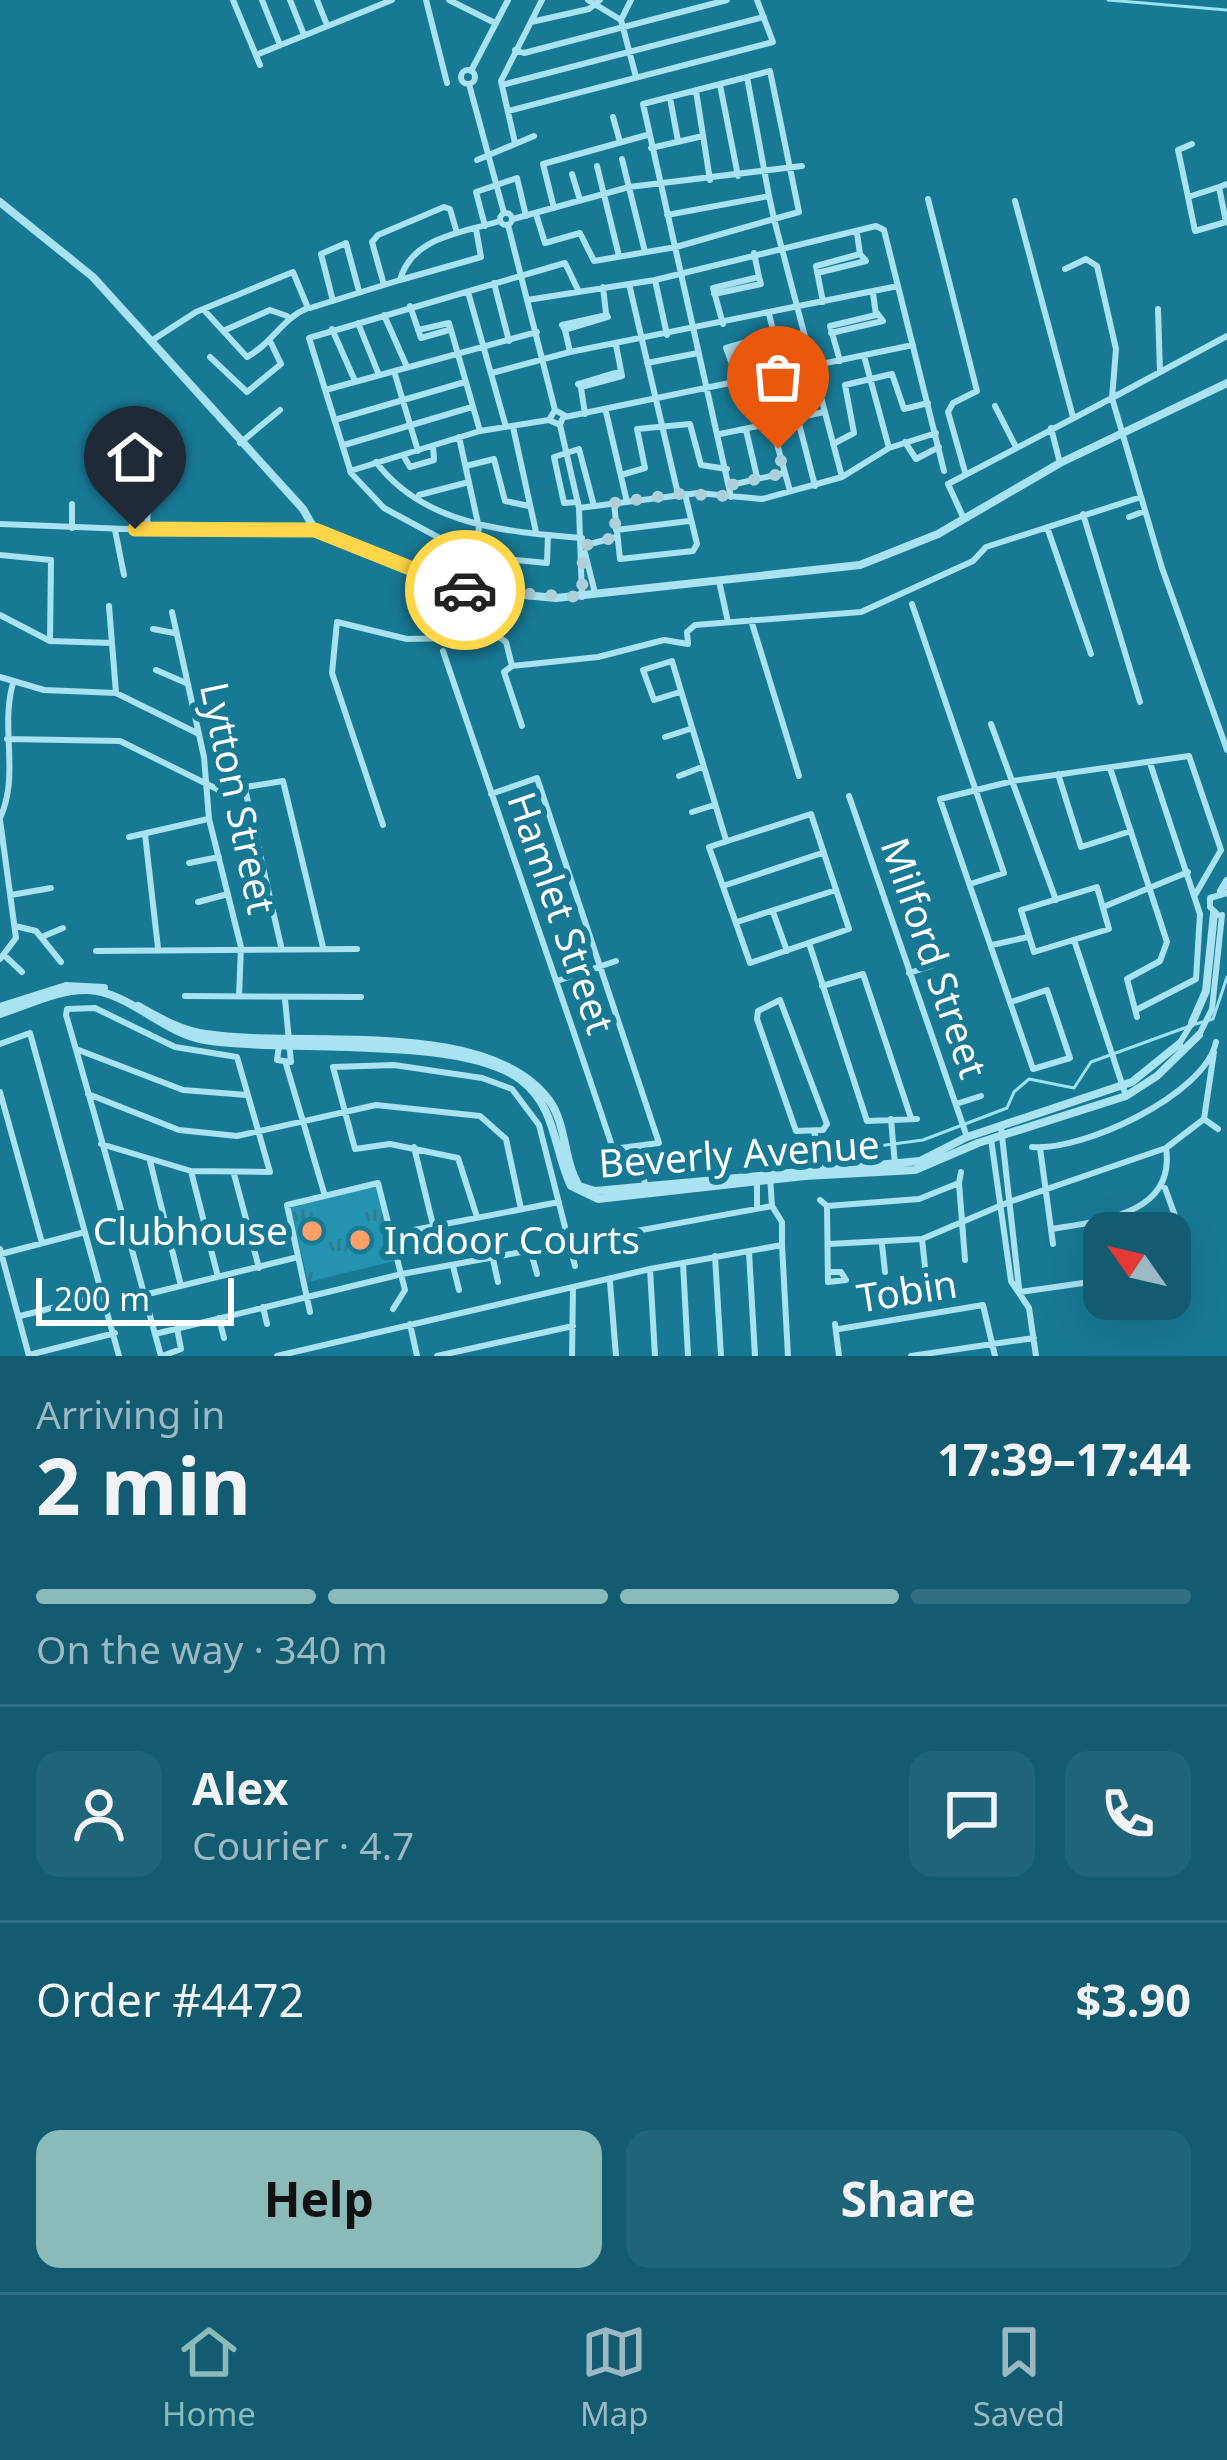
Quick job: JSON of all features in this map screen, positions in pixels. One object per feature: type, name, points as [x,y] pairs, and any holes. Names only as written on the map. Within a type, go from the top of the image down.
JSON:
[{"type":"street","points":[[233,0],[260,65]]},
{"type":"street","points":[[262,0],[280,45]]},
{"type":"street","points":[[290,0],[304,35]]},
{"type":"street","points":[[317,0],[327,25]]},
{"type":"street","points":[[348,0],[354,15]]},
{"type":"street","points":[[256,55],[392,0]]},
{"type":"street","points":[[426,0],[454,80]]},
{"type":"street","points":[[449,0],[495,23]]},
{"type":"street","points":[[469,10],[474,0]]},
{"type":"street","points":[[471,70],[508,0]]},
{"type":"street","points":[[514,143],[502,85],[542,0]]},
{"type":"street","points":[[588,0],[599,3],[622,23],[636,76]]},
{"type":"street","points":[[622,23],[631,0]]},
{"type":"street","points":[[515,50],[524,53],[622,23],[727,0]]},
{"type":"street","points":[[508,111],[773,42],[757,0]]},
{"type":"street","points":[[530,22],[599,3]]},
{"type":"street","points":[[502,85],[764,17]]},
{"type":"street","points":[[454,80],[471,70]]},
{"type":"street","points":[[469,84],[475,77],[471,70]]},
{"type":"street","points":[[536,214],[545,243],[580,233],[594,261],[676,247],[798,215],[773,72],[643,104],[647,134],[676,247],[731,496]]},
{"type":"street","points":[[747,77],[781,247],[842,477]]},
{"type":"street","points":[[454,80],[469,84]]},
{"type":"street","points":[[469,84],[555,410],[565,417],[784,375],[913,344]]},
{"type":"street","points":[[720,85],[738,176]]},
{"type":"street","points":[[696,91],[710,180]]},
{"type":"street","points":[[670,98],[678,142]]},
{"type":"street","points":[[463,112],[476,109]]},
{"type":"street","points":[[613,117],[620,142]]},
{"type":"street","points":[[554,208],[543,164],[647,134]]},
{"type":"street","points":[[477,160],[534,136]]},
{"type":"street","points":[[651,148],[703,136]]},
{"type":"street","points":[[1188,197],[1223,185],[1227,224],[1195,231],[1178,150],[1192,144]]},
{"type":"street","points":[[622,159],[646,252]]},
{"type":"street","points":[[597,166],[620,256]]},
{"type":"street","points":[[400,280],[404,266],[418,250],[457,233],[629,187],[802,166]]},
{"type":"street","points":[[572,174],[580,200]]},
{"type":"street","points":[[204,310],[247,357],[271,343],[287,316],[481,257],[474,194],[517,178],[526,216]]},
{"type":"street","points":[[667,214],[769,196]]},
{"type":"street","points":[[928,199],[977,391],[953,403],[948,412],[965,472]]},
{"type":"street","points":[[1015,201],[1073,417]]},
{"type":"street","points":[[0,202],[65,250],[303,509],[315,530]]},
{"type":"street","points":[[384,285],[372,242],[378,235],[444,207],[450,209],[457,233]]},
{"type":"street","points":[[527,300],[655,280],[754,252],[876,226],[884,230],[944,471]]},
{"type":"street","points":[[824,302],[816,266],[860,254],[857,232]]},
{"type":"street","points":[[333,301],[321,254],[339,242],[346,243],[358,291]]},
{"type":"street","points":[[723,324],[713,288],[761,284],[754,252]]},
{"type":"street","points":[[1065,269],[1086,259],[1096,266],[1116,349],[1112,398],[1145,511],[1227,750]]},
{"type":"street","points":[[548,535],[547,563],[473,556],[384,508],[350,471],[329,389],[309,341],[331,328],[565,263],[578,290]]},
{"type":"street","points":[[151,341],[204,310],[293,272],[308,308]]},
{"type":"street","points":[[655,280],[667,335]]},
{"type":"street","points":[[494,284],[509,340]]},
{"type":"street","points":[[614,503],[620,559],[693,550],[697,544],[629,284]]},
{"type":"street","points":[[570,352],[563,321],[606,313],[603,286]]},
{"type":"street","points":[[492,373],[570,352],[898,286]]},
{"type":"street","points":[[468,291],[536,532]]},
{"type":"street","points":[[840,361],[830,333],[833,323],[877,313],[873,293]]},
{"type":"street","points":[[410,306],[421,338],[449,326]]},
{"type":"street","points":[[1158,309],[1160,372]]},
{"type":"street","points":[[223,331],[270,310],[287,316]]},
{"type":"street","points":[[737,384],[726,348],[774,334],[769,314]]},
{"type":"street","points":[[384,315],[407,367]]},
{"type":"street","points":[[357,322],[379,375]]},
{"type":"street","points":[[418,330],[449,326]]},
{"type":"street","points":[[449,326],[481,431]]},
{"type":"street","points":[[331,328],[355,381]]},
{"type":"street","points":[[329,389],[536,332]]},
{"type":"street","points":[[964,519],[948,484],[965,472],[1227,336]]},
{"type":"street","points":[[210,357],[247,392],[281,364],[271,343]]},
{"type":"street","points":[[585,414],[581,387],[620,379],[616,344]]},
{"type":"street","points":[[647,363],[698,353]]},
{"type":"street","points":[[864,356],[889,448]]},
{"type":"street","points":[[394,371],[418,451]]},
{"type":"street","points":[[833,445],[854,434],[843,386],[896,377],[904,409],[928,403]]},
{"type":"street","points":[[338,418],[464,382]]},
{"type":"street","points":[[0,524],[116,530],[315,530],[462,590],[596,596],[860,565],[964,519],[1060,463],[1227,382]]},
{"type":"street","points":[[995,406],[1015,445]]},
{"type":"street","points":[[344,445],[472,407]]},
{"type":"street","points":[[240,442],[280,410]]},
{"type":"street","points":[[549,420],[555,410]]},
{"type":"street","points":[[606,412],[627,502]]},
{"type":"street","points":[[719,434],[824,412]]},
{"type":"street","points":[[565,417],[560,425],[583,544],[582,597]]},
{"type":"street","points":[[798,419],[815,486]]},
{"type":"street","points":[[350,471],[481,431],[549,420],[560,425]]},
{"type":"street","points":[[621,475],[645,468],[638,429],[662,423],[690,424],[701,465],[727,469]]},
{"type":"street","points":[[772,424],[790,491]]},
{"type":"street","points":[[1051,428],[1060,463]]},
{"type":"street","points":[[746,430],[757,477]]},
{"type":"street","points":[[594,506],[582,451],[554,457],[564,503],[594,506],[682,494],[762,499],[842,477],[889,448],[936,433]]},
{"type":"street","points":[[458,437],[479,528],[473,556]]},
{"type":"street","points":[[905,442],[916,459],[939,447]]},
{"type":"street","points":[[403,455],[410,467],[434,460],[433,446]]},
{"type":"street","points":[[466,466],[494,459],[505,501],[530,506]]},
{"type":"street","points":[[376,462],[416,496],[479,528],[536,532],[583,544],[689,521]]},
{"type":"street","points":[[120,471],[149,475],[146,530]]},
{"type":"street","points":[[731,485],[784,473]]},
{"type":"street","points":[[416,496],[469,482]]},
{"type":"street","points":[[522,726],[504,672],[512,666],[581,660],[664,640],[688,644],[689,628],[812,613],[839,616],[887,605],[973,561],[986,547],[1141,497]]},
{"type":"street","points":[[72,503],[72,528]]},
{"type":"street","points":[[1129,517],[1145,511]]},
{"type":"street","points":[[1083,514],[1140,702]]},
{"type":"street","points":[[1047,527],[1091,654]]},
{"type":"street","points":[[116,530],[124,575]]},
{"type":"street","points":[[583,544],[596,596]]},
{"type":"street","points":[[0,554],[51,560],[50,641]]},
{"type":"street","points":[[719,581],[728,622]]},
{"type":"street","points":[[912,604],[1004,873],[970,884]]},
{"type":"street","points":[[109,606],[116,693]]},
{"type":"street","name":"Lytton Street","points":[[172,612],[199,734],[209,819],[241,946],[239,996]]},
{"type":"street","points":[[0,615],[50,641],[112,643]]},
{"type":"street","points":[[751,620],[800,776]]},
{"type":"street","points":[[383,825],[332,673],[337,622],[419,640],[499,638],[506,642],[512,666]]},
{"type":"street","points":[[154,628],[175,633]]},
{"type":"street","name":"Hamlet Street","points":[[443,651],[613,1149],[638,1146]]},
{"type":"street","points":[[680,692],[654,700],[643,670],[671,661],[726,841]]},
{"type":"street","points":[[156,670],[187,684]]},
{"type":"street","points":[[0,677],[71,694],[116,693],[199,734]]},
{"type":"street","points":[[13,683],[6,705],[10,793],[0,819],[15,926],[14,943],[2,958],[22,973]]},
{"type":"street","points":[[991,724],[1055,900]]},
{"type":"street","points":[[665,736],[691,729]]},
{"type":"street","points":[[7,739],[120,741],[228,792],[283,781],[322,947]]},
{"type":"street","points":[[1011,1002],[1048,991],[1070,1058],[1033,1069],[940,800],[1013,781],[1189,756],[1221,850],[1196,895]]},
{"type":"street","points":[[1110,768],[1151,889],[1166,951],[1150,969],[1127,979],[1137,1013],[1196,980],[1201,926],[1196,895],[1150,763]]},
{"type":"street","points":[[679,776],[702,767]]},
{"type":"street","points":[[1058,774],[1081,847],[1132,831]]},
{"type":"street","points":[[491,794],[537,778],[659,1143],[638,1146],[646,1190]]},
{"type":"street","points":[[244,789],[281,946]]},
{"type":"street","name":"Milford Street","points":[[849,796],[966,1133]]},
{"type":"street","points":[[692,812],[714,805]]},
{"type":"street","points":[[811,814],[849,929],[750,963],[709,847],[726,841],[811,814]]},
{"type":"street","points":[[129,837],[209,819]]},
{"type":"street","points":[[145,834],[158,948]]},
{"type":"street","points":[[723,886],[823,853]]},
{"type":"street","points":[[189,863],[219,856]]},
{"type":"street","points":[[1103,907],[1188,872]]},
{"type":"street","points":[[1221,913],[1210,898],[1224,892],[1227,881]]},
{"type":"street","points":[[1097,887],[1103,907],[1109,929],[1034,952],[1021,910],[1097,887]]},
{"type":"street","points":[[11,895],[51,888]]},
{"type":"street","points":[[735,922],[836,890]]},
{"type":"street","points":[[198,902],[228,894]]},
{"type":"street","points":[[773,911],[788,951]]},
{"type":"street","name":"Beverly Avenue","points":[[770,1176],[824,1163],[896,1169],[1125,1091],[1199,1036],[1215,991],[1221,913]]},
{"type":"street","name":"Beverly Avenue","points":[[1125,1091],[1179,1044],[1192,1023],[1206,991],[1221,913]]},
{"type":"street","points":[[15,926],[30,927],[42,936],[61,962]]},
{"type":"street","points":[[42,936],[62,928]]},
{"type":"street","points":[[992,945],[1028,937]]},
{"type":"street","points":[[1074,940],[1125,1091]]},
{"type":"street","points":[[809,943],[822,986],[866,1122],[914,1119],[863,974],[822,986]]},
{"type":"street","points":[[96,951],[241,946],[356,949]]},
{"type":"street","points":[[557,981],[616,961]]},
{"type":"street","points":[[909,973],[931,966]]},
{"type":"street","name":"Beverly Avenue","points":[[0,1010],[92,990],[178,1033],[401,1050],[496,1067],[519,1078],[539,1100],[575,1191],[598,1199],[770,1176],[896,1169],[920,1161],[966,1133],[996,1133]]},
{"type":"street","points":[[184,996],[361,997]]},
{"type":"street","points":[[285,999],[285,1043],[294,1055],[286,1064]]},
{"type":"street","points":[[780,1000],[827,1124],[814,1132],[796,1131],[757,1019],[758,1010],[780,1000]]},
{"type":"street","points":[[101,1144],[191,1171],[270,1172],[233,1055],[175,1047],[106,1011],[67,1009],[101,1144],[161,1356],[181,1349],[177,1328]]},
{"type":"street","points":[[0,1044],[30,1033],[119,1356]]},
{"type":"street","points":[[829,1244],[922,1239],[1005,1204],[1166,1148],[1204,1119],[1216,1042]]},
{"type":"street","points":[[285,1043],[275,1056],[286,1064],[325,1196]]},
{"type":"street","points":[[76,1049],[183,1090],[247,1095]]},
{"type":"street","points":[[1053,1244],[1036,1148],[1147,1113],[1178,1091],[1214,1052]]},
{"type":"street","points":[[477,1217],[458,1158],[390,1144],[355,1150],[332,1070],[336,1066],[394,1065],[498,1081],[523,1099],[539,1125],[575,1266]]},
{"type":"street","points":[[0,1092],[43,1244]]},
{"type":"street","points":[[88,1094],[179,1130],[257,1134],[343,1112],[409,1105],[493,1123],[506,1139],[521,1209]]},
{"type":"street","points":[[956,1104],[980,1096]]},
{"type":"street","points":[[891,1119],[896,1169]]},
{"type":"street","points":[[1204,1119],[1218,1129]]},
{"type":"street","points":[[814,1132],[824,1163]]},
{"type":"street","points":[[996,1133],[1011,1282],[1020,1292],[1036,1356]]},
{"type":"street","points":[[414,1148],[433,1225]]},
{"type":"street","points":[[1166,1148],[1165,1185],[1174,1212]]},
{"type":"street","points":[[150,1160],[181,1286]]},
{"type":"street","points":[[191,1171],[218,1276]]},
{"type":"street","points":[[961,1172],[964,1260]]},
{"type":"street","points":[[234,1174],[259,1268]]},
{"type":"street","points":[[770,1176],[772,1206],[782,1222],[788,1356]]},
{"type":"street","points":[[756,1178],[758,1208]]},
{"type":"street","points":[[310,1312],[286,1205],[378,1183],[405,1290],[392,1309]]},
{"type":"street","points":[[831,1272],[824,1203],[919,1198],[959,1184]]},
{"type":"street","points":[[1126,1212],[1165,1185]]},
{"type":"street","points":[[393,1234],[560,1202]]},
{"type":"street","points":[[155,1334],[402,1274],[772,1206]]},
{"type":"street","points":[[1051,1229],[1083,1224]]},
{"type":"street","points":[[85,1232],[1,1252],[29,1355],[115,1333]]},
{"type":"street","points":[[922,1239],[925,1267]]},
{"type":"street","points":[[882,1244],[885,1272]]},
{"type":"street","points":[[277,1356],[650,1270],[782,1245]]},
{"type":"street","points":[[749,1250],[755,1356]]},
{"type":"street","points":[[531,1252],[537,1274]]},
{"type":"street","points":[[715,1256],[721,1356]]},
{"type":"street","points":[[144,1295],[298,1257]]},
{"type":"street","points":[[493,1259],[498,1282]]},
{"type":"street","points":[[682,1263],[688,1356]]},
{"type":"street","points":[[453,1266],[459,1290]]},
{"type":"street","points":[[650,1270],[656,1356]]},
{"type":"street","points":[[610,1280],[616,1356]]},
{"type":"street","points":[[1020,1292],[1083,1283]]},
{"type":"street","points":[[572,1356],[573,1289]]},
{"type":"street","points":[[19,1316],[104,1295]]},
{"type":"street","name":"Tobin","points":[[839,1356],[837,1327],[986,1302],[994,1344]]},
{"type":"street","points":[[263,1307],[267,1324]]},
{"type":"street","points":[[219,1318],[224,1338]]},
{"type":"street","points":[[410,1324],[417,1356]]},
{"type":"street","points":[[436,1356],[573,1326]]},
{"type":"street","points":[[911,1356],[1034,1338]]},
{"type":"street","points":[[994,1344],[995,1356]]},
{"type":"street","points":[[313,1345],[315,1356]]},
{"type":"green space","points":[[376,1184],[394,1261],[308,1282],[290,1205]]},
{"type":"waterway","points":[[1108,0],[1227,10]]},
{"type":"waterway","points":[[1196,1024],[1213,1019],[1227,977]]},
{"type":"waterway","points":[[760,1162],[923,1140],[1007,1108],[1014,1092],[1029,1079],[1074,1088],[1091,1062],[1187,1027]]},
{"type":"way so far","points":[[465,590],[582,597],[583,546],[616,537],[614,503],[678,494],[731,496],[731,485],[784,473],[778,449]]},
{"type":"place","name":"Clubhouse","points":[[312,1231]]},
{"type":"place","name":"Indoor Courts","points":[[360,1240]]},
{"type":"route","points":[[135,529],[253,534],[315,530],[465,590]]}]
